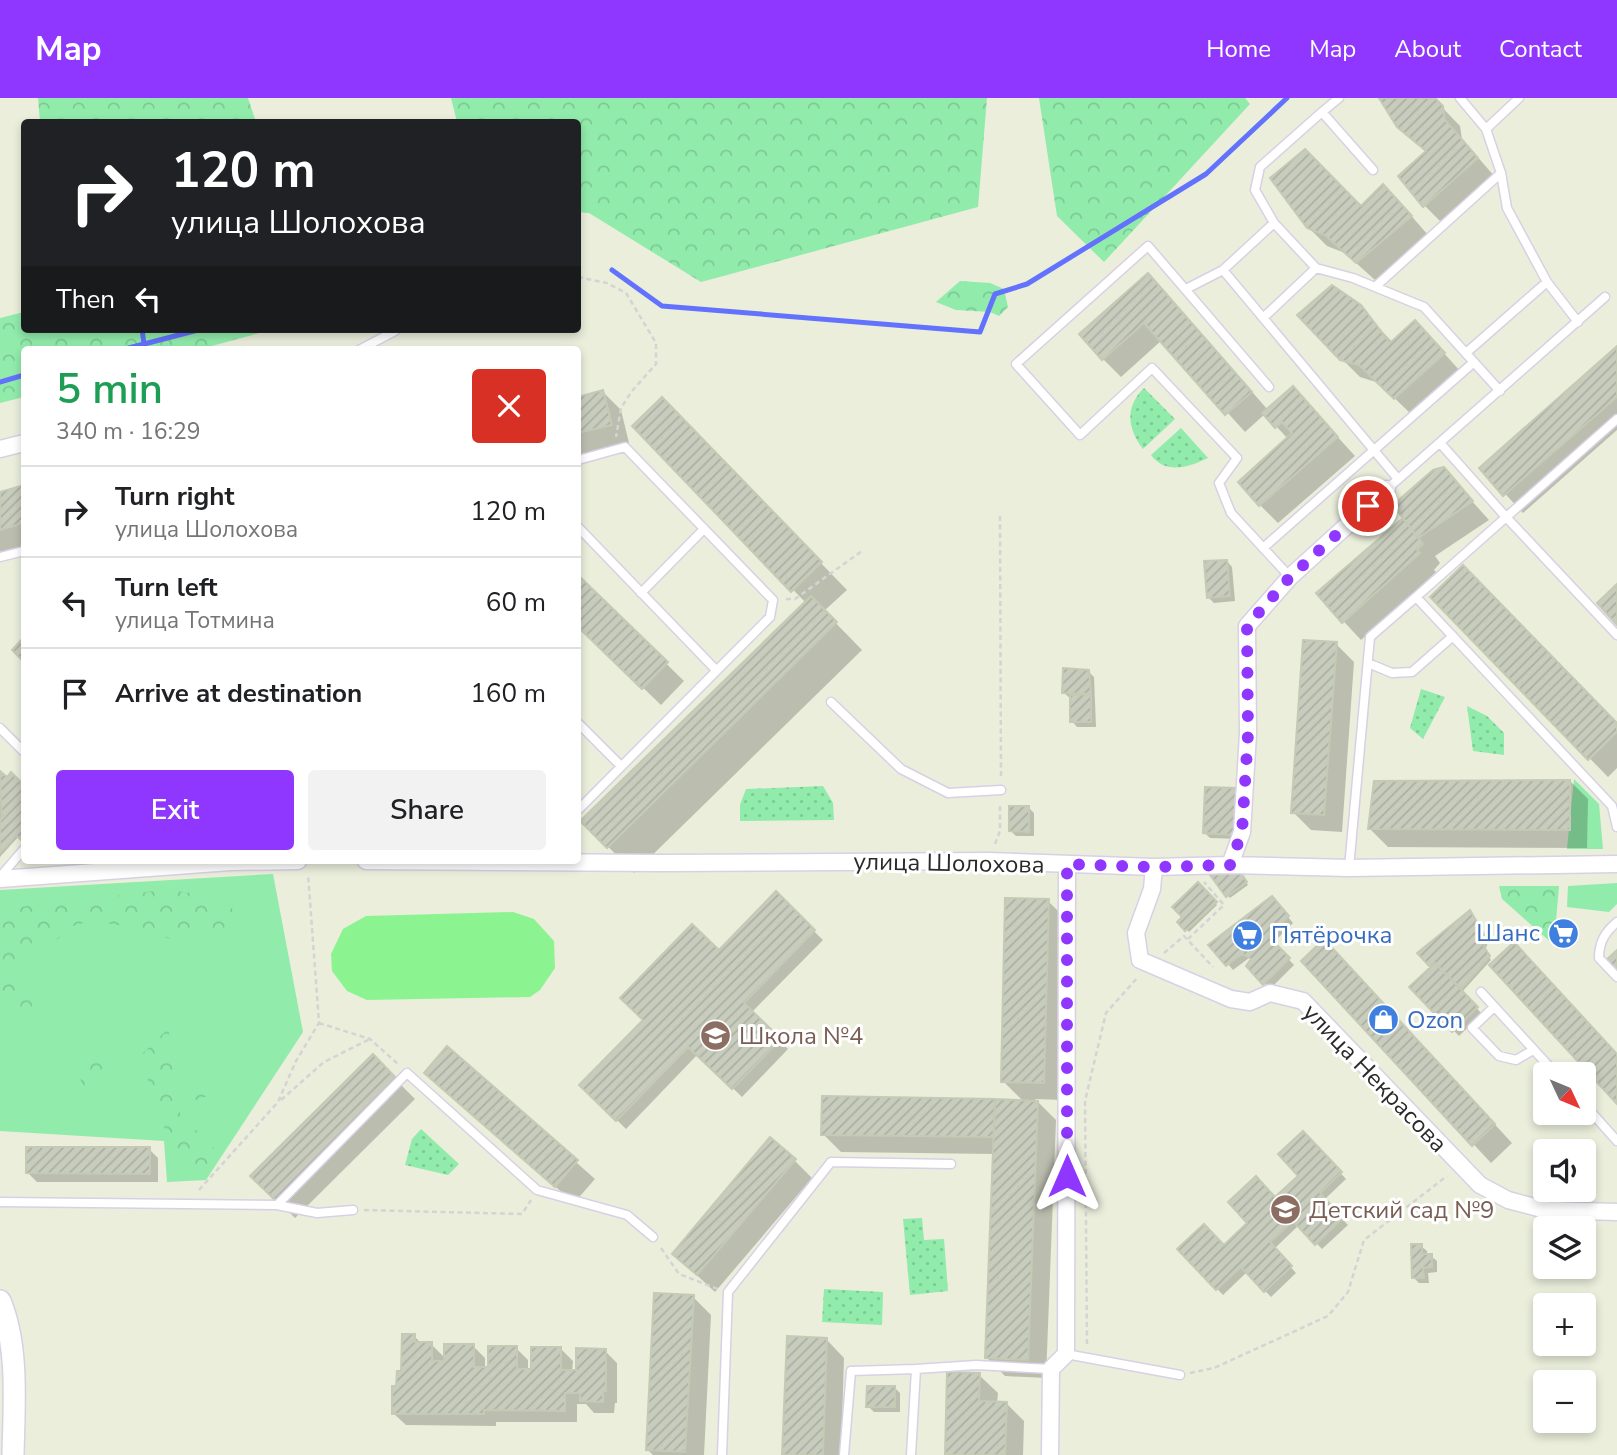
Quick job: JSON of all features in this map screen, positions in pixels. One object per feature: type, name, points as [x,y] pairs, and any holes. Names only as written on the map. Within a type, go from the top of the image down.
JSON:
[{"type":"main road","points":[[0,1301],[12,1354],[15,1400],[13,1455]]},
{"type":"street","points":[[0,449],[21,444]]},
{"type":"street","points":[[1230,865],[1242,832],[1248,734],[1247,626],[1290,577],[1392,484]]},
{"type":"street","name":"улица Шолохова","points":[[581,861],[988,861],[1154,867],[1230,865],[1349,868],[1617,864]]},
{"type":"street","points":[[0,878],[190,864]]},
{"type":"street","points":[[267,864],[303,867]]},
{"type":"street","points":[[1050,1455],[1051,1369],[1066,1354],[1067,864]]},
{"type":"street","points":[[1150,965],[1140,960],[1136,933],[1152,889],[1154,867]]},
{"type":"street","name":"улица Некрасова","points":[[1150,965],[1231,999],[1250,1002],[1270,993],[1303,1001],[1460,1166],[1480,1185],[1508,1200],[1546,1210],[1617,1212]]},
{"type":"lane","points":[[1339,98],[1259,167],[1255,190],[1274,223],[1316,268],[1375,287],[1424,307],[1500,391]]},
{"type":"lane","points":[[1460,98],[1486,129],[1501,173],[1507,208],[1547,282],[1578,322]]},
{"type":"lane","points":[[1486,129],[1519,98]]},
{"type":"lane","points":[[1322,111],[1373,170]]},
{"type":"lane","points":[[1375,287],[1501,173]]},
{"type":"lane","points":[[1186,289],[1223,270],[1274,223]]},
{"type":"lane","points":[[1269,387],[1148,246],[1016,364],[1080,435],[1152,368],[1237,458],[1219,483],[1231,513],[1290,577]]},
{"type":"lane","points":[[1263,318],[1316,268]]},
{"type":"lane","points":[[1223,270],[1374,450],[1392,484],[1605,297]]},
{"type":"lane","points":[[1466,353],[1547,282]]},
{"type":"lane","points":[[366,346],[387,333]]},
{"type":"lane","points":[[1263,548],[1474,362]]},
{"type":"lane","points":[[1349,868],[1370,637],[1617,419]]},
{"type":"lane","points":[[1440,443],[1617,635]]},
{"type":"lane","points":[[581,459],[625,447],[773,600],[770,617],[581,807]]},
{"type":"lane","points":[[641,593],[704,529]]},
{"type":"lane","points":[[581,530],[716,670]]},
{"type":"lane","points":[[0,557],[21,552]]},
{"type":"lane","points":[[1416,597],[1612,806],[1617,827]]},
{"type":"lane","points":[[1368,663],[1392,673],[1412,672],[1453,636]]},
{"type":"lane","points":[[831,702],[901,769],[948,793],[1000,790]]},
{"type":"lane","points":[[581,726],[621,766]]},
{"type":"lane","points":[[0,728],[21,749]]},
{"type":"lane","points":[[0,878],[21,853]]},
{"type":"lane","points":[[1617,922],[1599,946],[1600,958],[1607,969],[1617,977]]},
{"type":"lane","points":[[1481,992],[1545,1062]]},
{"type":"lane","points":[[1494,1007],[1472,1028],[1499,1056],[1516,1060],[1534,1049]]},
{"type":"lane","points":[[277,1205],[407,1073],[537,1190],[627,1215],[653,1237]]},
{"type":"lane","points":[[1596,1117],[1617,1141]]},
{"type":"lane","points":[[722,1455],[728,1292],[831,1162],[951,1164]]},
{"type":"lane","points":[[0,1202],[277,1205],[317,1213],[354,1210]]},
{"type":"lane","points":[[1066,1354],[1180,1375]]},
{"type":"lane","points":[[844,1455],[850,1371],[976,1365],[1051,1369]]},
{"type":"lane","points":[[911,1455],[916,1368]]},
{"type":"path","points":[[581,278],[607,283],[626,293],[656,342],[656,364],[621,408],[614,450]]},
{"type":"path","points":[[988,861],[1000,831],[1000,516]]},
{"type":"path","points":[[773,600],[795,599],[862,551]]},
{"type":"path","points":[[278,1102],[296,1061],[319,1023],[303,867]]},
{"type":"path","points":[[1187,940],[1224,905],[1197,874]]},
{"type":"path","points":[[1087,1357],[1085,1101],[1106,1013],[1150,965],[1184,936],[1213,967]]},
{"type":"path","points":[[319,1023],[370,1039],[407,1073]]},
{"type":"path","points":[[188,1203],[278,1102],[324,1062],[370,1039]]},
{"type":"path","points":[[1180,1375],[1214,1368],[1328,1316],[1348,1292],[1364,1240],[1460,1166]]},
{"type":"path","points":[[354,1210],[522,1214],[537,1190]]},
{"type":"path","points":[[653,1237],[679,1274],[728,1292]]},
{"type":"green space","points":[[38,98],[248,98],[255,119],[40,119]]},
{"type":"green space","points":[[451,98],[987,98],[978,207],[701,282],[589,213],[581,212],[581,119],[456,119]]},
{"type":"green space","points":[[1039,98],[1245,98],[1250,104],[1104,262],[1057,216]]},
{"type":"green space","points":[[960,281],[990,283],[1004,289],[1008,307],[999,316],[990,312],[956,310],[936,302]]},
{"type":"green space","points":[[21,313],[21,333],[259,333],[212,346],[21,346],[21,398],[0,403],[0,318]]},
{"type":"green space","points":[[1144,388],[1175,419],[1143,449],[1134,433],[1130,418],[1134,403]]},
{"type":"green space","points":[[1181,428],[1208,458],[1178,467],[1157,461],[1151,455]]},
{"type":"green space","points":[[1421,689],[1445,697],[1423,739],[1410,728]]},
{"type":"green space","points":[[1467,706],[1487,716],[1504,733],[1504,755],[1473,751]]},
{"type":"green space","points":[[1574,779],[1599,804],[1603,849],[1567,849]]},
{"type":"green space","points":[[823,786],[833,803],[834,820],[740,821],[740,805],[746,789]]},
{"type":"green space","points":[[273,874],[303,1032],[206,1180],[167,1182],[164,1141],[0,1131],[0,890]]},
{"type":"green space","points":[[1617,883],[1617,904],[1609,912],[1567,907],[1568,886]]},
{"type":"green space","points":[[1499,886],[1559,886],[1554,945],[1502,899]]},
{"type":"green space","points":[[166,889],[225,899],[235,913],[221,932],[175,940],[118,925],[90,921],[73,926],[58,939],[33,944],[18,951],[18,972],[33,999],[36,1021],[2,1005],[0,911]]},
{"type":"green space","points":[[513,912],[534,919],[554,941],[555,968],[540,990],[530,997],[367,1000],[347,991],[332,971],[331,954],[343,929],[366,916]]},
{"type":"green space","points":[[168,1029],[174,1054],[174,1077],[182,1092],[197,1084],[214,1087],[208,1096],[178,1106],[183,1125],[203,1133],[214,1148],[205,1170],[179,1170],[173,1142],[157,1115],[141,1055]]},
{"type":"green space","points":[[99,1052],[109,1072],[105,1088],[83,1088],[77,1068],[83,1056]]},
{"type":"green space","points":[[421,1129],[459,1164],[448,1175],[405,1165],[412,1139]]},
{"type":"green space","points":[[922,1218],[924,1240],[944,1239],[948,1291],[910,1295],[903,1219]]},
{"type":"green space","points":[[824,1289],[883,1292],[882,1325],[822,1322]]},
{"type":"building","points":[[1379,98],[1435,98],[1443,106],[1445,120],[1478,158],[1423,207],[1398,176],[1426,151],[1397,127]]},
{"type":"building","points":[[1305,149],[1361,206],[1383,184],[1412,216],[1356,263],[1325,235],[1307,228],[1270,178]]},
{"type":"building","points":[[1148,273],[1252,392],[1225,415],[1144,323],[1102,360],[1079,334]]},
{"type":"building","points":[[1332,285],[1361,305],[1390,343],[1415,320],[1445,353],[1394,399],[1359,365],[1340,360],[1297,315]]},
{"type":"building","points":[[1617,346],[1617,397],[1503,496],[1479,468]]},
{"type":"building","points":[[1293,386],[1338,437],[1259,506],[1238,482],[1292,433],[1282,422],[1275,428],[1262,413]]},
{"type":"building","points":[[603,390],[612,425],[581,432],[581,396]]},
{"type":"building","points":[[662,397],[822,562],[791,592],[632,426]]},
{"type":"building","points":[[1444,467],[1473,501],[1418,538],[1395,508],[1400,499],[1433,470]]},
{"type":"building","points":[[21,486],[21,524],[0,530],[0,492]]},
{"type":"building","points":[[1403,518],[1423,544],[1417,550],[1420,553],[1342,623],[1316,593]]},
{"type":"building","points":[[1227,560],[1230,596],[1207,598],[1204,561]]},
{"type":"building","points":[[1463,565],[1617,723],[1617,732],[1588,760],[1430,597]]},
{"type":"building","points":[[581,578],[668,662],[642,689],[581,630]]},
{"type":"building","points":[[1617,584],[1617,625],[1597,603]]},
{"type":"building","points":[[811,596],[837,622],[607,848],[581,820]]},
{"type":"building","points":[[21,640],[21,659],[12,650]]},
{"type":"building","points":[[1303,640],[1337,642],[1324,815],[1291,813]]},
{"type":"building","points":[[1063,668],[1089,670],[1091,694],[1062,693]]},
{"type":"building","points":[[1091,694],[1091,722],[1070,722],[1070,695]]},
{"type":"building","points":[[0,771],[7,777],[11,772],[21,782],[21,797],[2,819]]},
{"type":"building","points":[[1570,780],[1570,830],[1368,829],[1374,781]]},
{"type":"building","points":[[1205,787],[1236,788],[1234,835],[1203,833]]},
{"type":"building","points":[[21,797],[21,840],[16,835],[0,853],[0,818],[2,819]]},
{"type":"building","points":[[1009,806],[1029,806],[1029,832],[1009,831]]},
{"type":"building","points":[[1241,873],[1247,882],[1226,897],[1210,875]]},
{"type":"building","points":[[1198,882],[1217,902],[1185,931],[1177,922],[1182,917],[1172,907]]},
{"type":"building","points":[[776,891],[815,930],[744,1003],[781,1039],[732,1089],[688,1047],[616,1121],[579,1085],[643,1020],[620,998],[692,924],[719,950]]},
{"type":"building","points":[[1272,896],[1289,916],[1269,937],[1290,958],[1263,985],[1246,966],[1251,959],[1242,954],[1226,966],[1208,945]]},
{"type":"building","points":[[1005,898],[1049,899],[1044,1083],[1001,1082]]},
{"type":"building","points":[[1470,910],[1486,938],[1484,947],[1490,956],[1461,989],[1435,963],[1430,967],[1417,953]]},
{"type":"building","name":"Шанс","points":[[1555,923],[1571,923],[1571,943],[1555,942]]},
{"type":"building","points":[[1324,939],[1495,1124],[1472,1146],[1301,961]]},
{"type":"building","points":[[1514,942],[1617,1054],[1617,1104],[1596,1081],[1596,1062],[1578,1062],[1489,965]]},
{"type":"building","points":[[1617,950],[1617,973],[1606,960]]},
{"type":"building","points":[[1435,963],[1478,1007],[1452,1032],[1409,987]]},
{"type":"building","points":[[447,1046],[578,1160],[555,1187],[424,1073]]},
{"type":"building","points":[[373,1054],[398,1080],[276,1201],[250,1176]]},
{"type":"building","points":[[822,1096],[995,1099],[994,1137],[821,1135]]},
{"type":"building","points":[[995,1099],[1038,1101],[1028,1360],[985,1358]]},
{"type":"building","name":"Детский сад №9","points":[[1303,1131],[1342,1172],[1320,1193],[1343,1218],[1315,1245],[1293,1221],[1270,1242],[1292,1266],[1264,1292],[1241,1267],[1216,1290],[1177,1249],[1204,1224],[1224,1245],[1247,1223],[1228,1202],[1256,1176],[1275,1197],[1298,1176],[1278,1154]]},
{"type":"building","points":[[770,1137],[796,1159],[697,1275],[672,1254]]},
{"type":"building","points":[[26,1147],[150,1147],[150,1174],[26,1173]]},
{"type":"building","points":[[1411,1244],[1422,1244],[1422,1254],[1432,1254],[1432,1267],[1423,1268],[1424,1278],[1412,1278]]},
{"type":"building","points":[[654,1293],[694,1295],[685,1452],[646,1450]]},
{"type":"building","points":[[402,1334],[415,1334],[415,1342],[432,1342],[432,1361],[444,1361],[444,1344],[474,1344],[474,1367],[488,1367],[488,1346],[517,1346],[517,1369],[531,1369],[531,1347],[561,1347],[561,1370],[576,1370],[576,1348],[606,1349],[606,1391],[603,1391],[603,1402],[580,1401],[580,1393],[565,1393],[565,1411],[484,1410],[484,1414],[392,1414],[392,1386],[396,1386],[397,1371],[401,1371]]},
{"type":"building","points":[[787,1336],[827,1338],[823,1455],[782,1455]]},
{"type":"building","points":[[947,1372],[980,1373],[979,1401],[1007,1402],[1005,1455],[945,1455]]},
{"type":"building","points":[[867,1386],[895,1386],[895,1407],[866,1407]]},
{"type":"waterway","points":[[612,270],[662,306],[980,332],[995,294],[1027,284],[1206,174],[1287,98]]},
{"type":"waterway","points":[[143,333],[144,344]]},
{"type":"waterway","points":[[136,346],[187,333]]},
{"type":"waterway","points":[[0,382],[21,376]]},
{"type":"place","name":"Шанс","points":[[1563,933]]},
{"type":"place","name":"Пятёрочка","points":[[1248,935]]},
{"type":"place","name":"Ozon","points":[[1384,1020]]},
{"type":"place","name":"Школа №4","points":[[716,1036]]},
{"type":"place","name":"Детский сад №9","points":[[1286,1210]]},
{"type":"route","points":[[1067,1176],[1067,864],[1154,867],[1230,865],[1242,832],[1248,734],[1247,626],[1290,577],[1368,506]]}]
